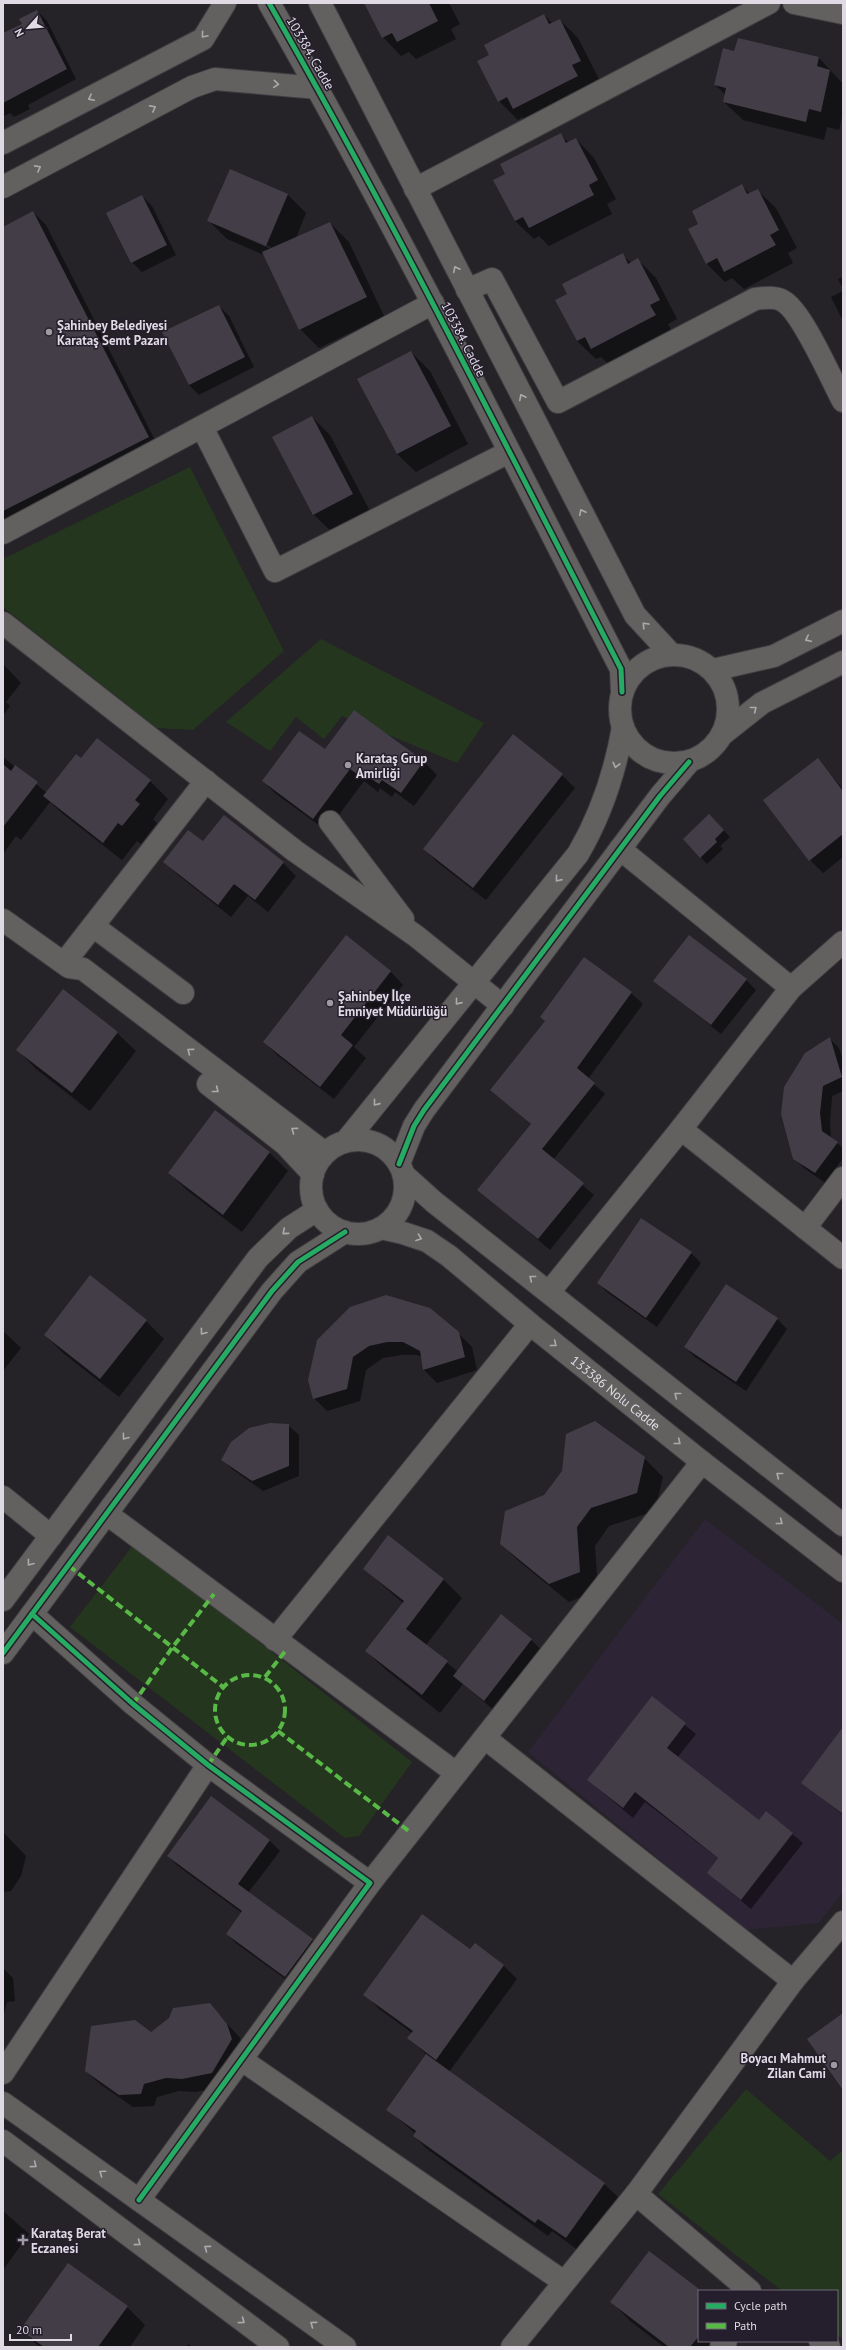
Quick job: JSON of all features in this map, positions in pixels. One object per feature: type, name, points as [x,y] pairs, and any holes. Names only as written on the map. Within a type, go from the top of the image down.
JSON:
[{"type":"street","points":[[3,143],[203,39],[225,3]]},
{"type":"street","name":"103384. Cadde","points":[[270,3],[318,88],[433,303],[620,669],[622,692]]},
{"type":"street","points":[[320,3],[635,615],[671,654]]},
{"type":"street","points":[[416,189],[768,3]]},
{"type":"street","points":[[794,3],[843,13]]},
{"type":"street","points":[[3,187],[192,87],[215,78],[318,88]]},
{"type":"street","points":[[467,290],[492,279],[558,402],[755,299],[767,297],[783,300],[798,316],[843,402]]},
{"type":"street","points":[[3,533],[433,303]]},
{"type":"street","points":[[202,427],[275,571],[509,452]]},
{"type":"street","points":[[713,670],[774,656],[843,621]]},
{"type":"street","points":[[3,623],[296,851],[416,936],[503,1006]]},
{"type":"street","points":[[689,762],[669,763],[649,757],[633,744],[623,726],[620,709],[622,692],[633,673],[650,660],[671,654],[694,657],[713,670],[726,689],[729,711],[724,733]]},
{"type":"street","points":[[841,667],[762,704],[724,733],[710,751],[689,762],[660,796],[424,1110],[414,1126],[401,1169],[405,1187],[399,1211],[381,1228],[370,1233],[345,1232],[334,1227],[317,1210],[312,1199],[313,1174],[317,1162],[325,1153],[346,1141],[358,1139],[382,1146],[401,1169],[434,1202],[550,1291],[711,1423],[843,1525]]},
{"type":"street","points":[[346,1141],[578,854],[591,833],[611,785],[623,726]]},
{"type":"street","points":[[66,965],[93,926],[206,781]]},
{"type":"street","points":[[330,822],[416,936]]},
{"type":"street","points":[[620,849],[791,988]]},
{"type":"street","points":[[3,920],[66,965],[83,969],[325,1153]]},
{"type":"street","points":[[93,926],[182,993]]},
{"type":"street","points":[[550,1291],[681,1129],[791,988],[843,942]]},
{"type":"street","points":[[66,965],[75,980],[285,1144],[313,1174]]},
{"type":"street","points":[[681,1129],[843,1258]]},
{"type":"street","points":[[806,1228],[843,1178]]},
{"type":"street","points":[[6,1588],[51,1536],[258,1258],[289,1228],[317,1210]]},
{"type":"street","name":"133386 Nolu Cadde","points":[[381,1228],[427,1241],[449,1256],[530,1324],[702,1462],[843,1571]]},
{"type":"street","points":[[3,1653],[285,1275],[298,1262],[345,1232]]},
{"type":"street","points":[[275,1640],[530,1324]]},
{"type":"street","points":[[140,2200],[370,1883],[702,1462]]},
{"type":"street","points":[[3,1497],[51,1536]]},
{"type":"street","points":[[107,1514],[456,1773]]},
{"type":"street","points":[[32,1614],[133,1704],[208,1765],[370,1883]]},
{"type":"street","points":[[485,1738],[793,1981]]},
{"type":"street","points":[[3,2073],[208,1765]]},
{"type":"street","points":[[512,2347],[636,2194],[793,1981],[842,1924]]},
{"type":"street","points":[[242,2060],[564,2282]]},
{"type":"street","points":[[3,2103],[345,2347]]},
{"type":"street","points":[[3,2141],[278,2347]]},
{"type":"street","points":[[636,2194],[749,2290]]},
{"type":"shaded area","points":[[705,1519],[843,1624],[843,1892],[819,1923],[746,1930],[528,1752]]},
{"type":"green space","points":[[190,467],[284,651],[193,730],[157,728],[3,607],[3,559]]},
{"type":"green space","points":[[321,639],[484,723],[457,763],[342,716],[324,739],[296,717],[270,751],[226,722]]},
{"type":"green space","points":[[134,1544],[412,1762],[359,1836],[345,1838],[70,1627]]},
{"type":"green space","points":[[746,2089],[830,2161],[843,2150],[843,2339],[838,2336],[838,2290],[781,2290],[658,2194]]},
{"type":"building","points":[[364,3],[429,3],[438,21],[397,42],[392,33],[382,38]]},
{"type":"building","points":[[37,10],[67,69],[3,103],[3,33],[22,24],[19,19]]},
{"type":"building","points":[[544,14],[549,24],[560,19],[581,61],[572,65],[578,76],[513,109],[507,97],[498,102],[477,61],[489,55],[484,45]]},
{"type":"building","points":[[738,38],[819,57],[817,66],[830,70],[821,112],[809,109],[806,122],[723,102],[726,88],[714,85],[723,48],[734,51]]},
{"type":"building","points":[[561,133],[566,143],[576,138],[598,180],[589,185],[594,195],[529,228],[523,217],[515,221],[493,180],[505,174],[500,164]]},
{"type":"building","points":[[230,169],[288,194],[266,246],[207,221]]},
{"type":"building","points":[[742,184],[747,194],[758,189],[779,230],[770,235],[776,245],[724,272],[717,258],[706,264],[688,229],[698,224],[692,211]]},
{"type":"building","points":[[142,195],[167,245],[131,263],[106,213]]},
{"type":"building","name":"Şahinbey Belediyesi Karataş Semt Pazarı","points":[[33,211],[149,437],[3,511],[3,227]]},
{"type":"building","points":[[330,222],[367,297],[299,330],[262,252]]},
{"type":"building","points":[[623,253],[628,264],[638,258],[660,300],[650,305],[656,315],[591,349],[585,337],[577,341],[555,300],[567,294],[562,284]]},
{"type":"building","points":[[219,305],[245,357],[189,385],[162,332]]},
{"type":"building","points":[[411,351],[451,426],[397,454],[357,379]]},
{"type":"building","points":[[312,416],[353,494],[313,515],[272,437]]},
{"type":"building","name":"Karataş Grup Amirliği","points":[[354,710],[424,761],[401,793],[382,780],[379,784],[367,776],[364,779],[350,769],[313,819],[262,781],[299,731],[325,749]]},
{"type":"building","points":[[513,734],[563,774],[473,888],[423,849]]},
{"type":"building","points":[[97,738],[151,780],[135,800],[140,804],[122,826],[118,823],[103,843],[43,796],[76,754],[81,758]]},
{"type":"building","points":[[818,758],[843,791],[843,834],[809,861],[763,800]]},
{"type":"building","points":[[3,764],[11,771],[15,765],[38,782],[3,827]]},
{"type":"building","points":[[709,814],[724,830],[715,839],[717,842],[700,858],[683,839]]},
{"type":"building","points":[[224,815],[284,862],[255,900],[234,884],[218,905],[163,862],[188,830],[203,841]]},
{"type":"building","name":"Şahinbey İlçe Emniyet Müdürlüğü","points":[[346,935],[391,971],[341,1035],[353,1045],[320,1087],[263,1042]]},
{"type":"building","points":[[689,935],[747,979],[711,1025],[653,981]]},
{"type":"building","points":[[584,957],[632,992],[577,1068],[595,1083],[542,1149],[584,1183],[538,1239],[477,1190],[531,1124],[490,1090],[545,1021],[540,1017]]},
{"type":"building","points":[[63,989],[118,1032],[72,1093],[16,1050]]},
{"type":"building","points":[[830,1037],[842,1077],[823,1086],[820,1113],[822,1131],[838,1142],[815,1173],[793,1159],[781,1114],[784,1087],[805,1053]]},
{"type":"building","points":[[215,1110],[270,1152],[223,1215],[168,1173]]},
{"type":"building","points":[[641,1218],[692,1252],[646,1318],[597,1283]]},
{"type":"building","points":[[90,1275],[147,1320],[100,1379],[44,1335]]},
{"type":"building","points":[[726,1284],[778,1318],[736,1382],[684,1347]]},
{"type":"building","points":[[386,1295],[430,1308],[459,1332],[465,1357],[423,1370],[420,1351],[403,1342],[387,1342],[369,1346],[353,1357],[347,1389],[313,1399],[308,1380],[317,1340],[350,1307]]},
{"type":"building","points":[[595,1421],[645,1457],[637,1493],[591,1508],[577,1527],[580,1572],[549,1584],[500,1544],[505,1511],[544,1495],[562,1471],[566,1434]]},
{"type":"building","points":[[270,1423],[289,1424],[289,1466],[252,1481],[221,1460],[231,1442],[249,1428]]},
{"type":"building","points":[[388,1535],[444,1579],[406,1629],[448,1661],[422,1695],[365,1651],[404,1601],[363,1569]]},
{"type":"building","points":[[501,1614],[532,1639],[484,1701],[453,1676]]},
{"type":"building","points":[[652,1696],[686,1723],[667,1748],[759,1820],[766,1811],[793,1833],[741,1900],[707,1873],[718,1858],[635,1792],[623,1808],[587,1780]]},
{"type":"building","points":[[843,1727],[843,1814],[801,1783]]},
{"type":"building","points":[[211,1796],[270,1840],[238,1884],[313,1939],[285,1977],[226,1934],[242,1911],[167,1856]]},
{"type":"building","points":[[422,1914],[470,1949],[475,1943],[504,1965],[436,2060],[407,2038],[413,2031],[363,1995]]},
{"type":"building","points":[[210,2003],[227,2024],[232,2039],[212,2073],[182,2079],[166,2078],[144,2084],[141,2094],[119,2095],[85,2071],[91,2026],[135,2020],[151,2032],[169,2018],[173,2008]]},
{"type":"building","name":"Boyacı Mahmut Zilan Cami","points":[[843,2013],[843,2090],[807,2039]]},
{"type":"building","points":[[426,2054],[605,2183],[566,2238],[538,2219],[535,2223],[413,2136],[416,2131],[386,2110]]},
{"type":"building","points":[[649,2251],[699,2289],[698,2337],[690,2347],[669,2347],[610,2302]]},
{"type":"building","points":[[68,2263],[128,2306],[98,2347],[44,2347],[20,2330]]},
{"type":"marked path","points":[[69,1566],[223,1687]]},
{"type":"marked path","points":[[133,1704],[172,1648],[214,1594]]},
{"type":"marked path","points":[[265,1677],[287,1649]]},
{"type":"marked path","points":[[243,1675],[257,1675],[270,1681],[279,1690],[283,1696],[285,1710],[283,1724],[275,1735],[264,1743],[257,1745],[243,1745],[236,1743],[225,1735],[217,1724],[215,1717],[215,1703],[217,1696],[225,1685],[236,1677],[243,1675]]},
{"type":"marked path","points":[[278,1731],[410,1832]]},
{"type":"marked path","points":[[208,1765],[228,1736]]},
{"type":"cycle path","points":[[269,3],[361,168],[405,251],[621,669],[622,692]]},
{"type":"cycle path","points":[[399,1164],[414,1126],[424,1110],[660,796],[689,762]]},
{"type":"cycle path","points":[[3,1653],[272,1291],[298,1262],[345,1232]]},
{"type":"cycle path","points":[[32,1614],[133,1704],[208,1765],[370,1883],[139,2200]]},
{"type":"place","name":"Şahinbey Belediyesi Karataş Semt Pazarı","points":[[49,332]]},
{"type":"place","name":"Karataş Grup Amirliği","points":[[348,765]]},
{"type":"place","name":"Şahinbey İlçe Emniyet Müdürlüğü","points":[[330,1003]]},
{"type":"place","name":"Boyacı Mahmut Zilan Cami","points":[[834,2065]]},
{"type":"place","name":"Karataş Berat Eczanesi","points":[[23,2240]]}]
